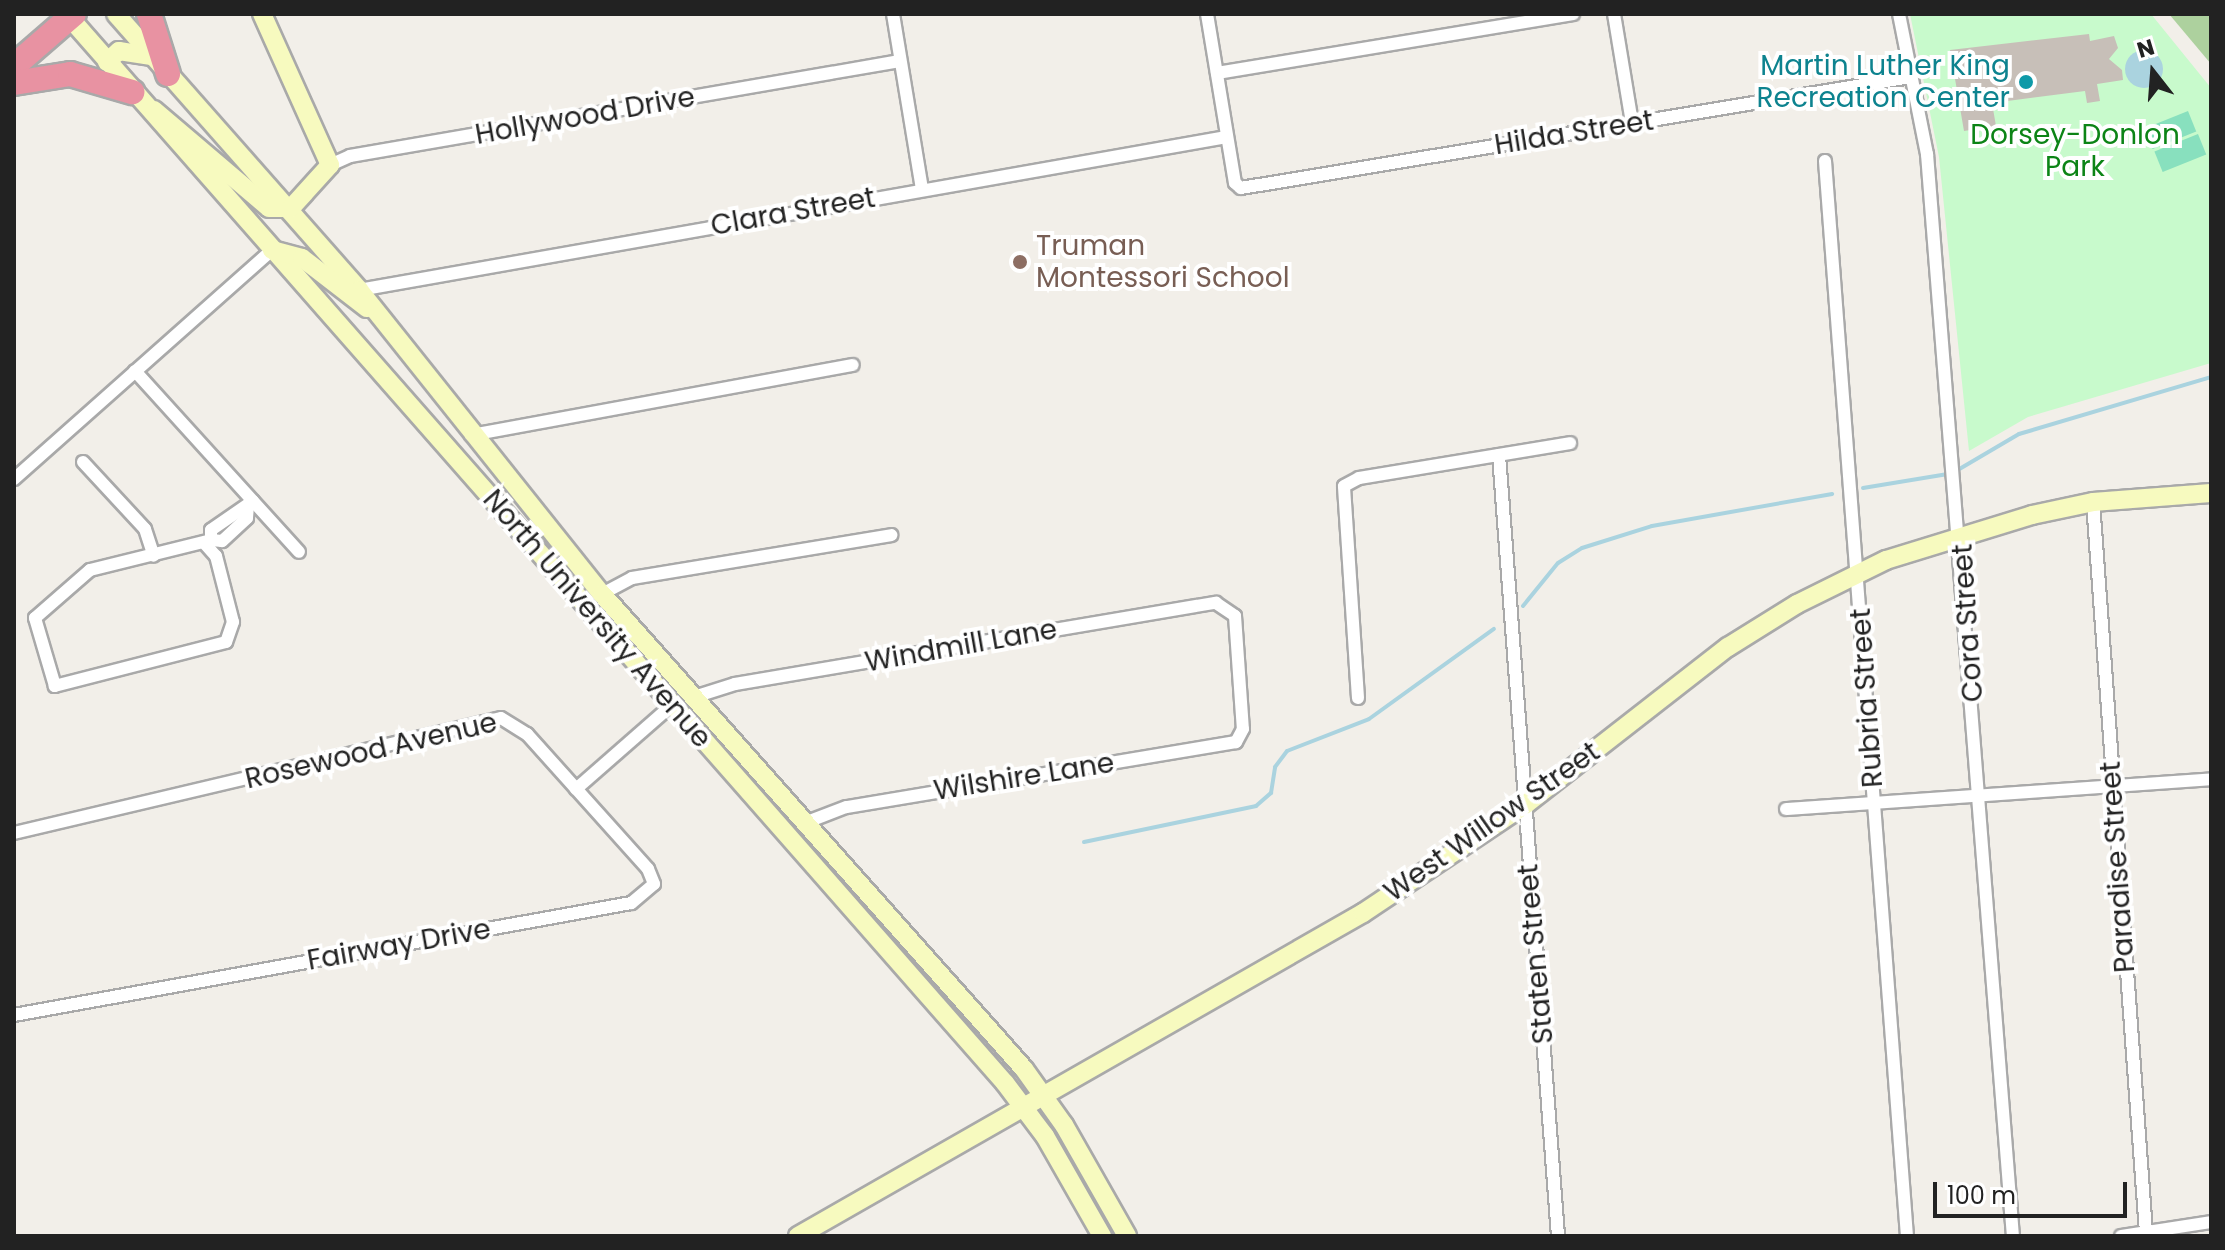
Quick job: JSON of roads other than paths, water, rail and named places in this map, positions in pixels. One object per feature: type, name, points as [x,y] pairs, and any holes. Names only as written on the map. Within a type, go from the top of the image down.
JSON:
[{"type":"highway","points":[[149,14],[160,65]]},
{"type":"highway","points":[[14,66],[72,16]]},
{"type":"highway","points":[[14,83],[70,74],[138,100]]},
{"type":"main road","name":"North University Avenue","points":[[116,14],[291,208],[359,290],[419,371],[602,594],[807,822],[1045,1097],[1127,1236]]},
{"type":"main road","points":[[138,100],[167,114],[274,211],[291,208],[330,165],[262,14]]},
{"type":"main road","name":"North University Avenue","points":[[72,16],[138,100],[364,353],[1026,1109],[1102,1236]]},
{"type":"main road","points":[[107,62],[119,51],[160,65]]},
{"type":"main road","points":[[272,250],[302,258],[376,314]]},
{"type":"main road","points":[[364,353],[405,376],[419,371]]},
{"type":"main road","points":[[444,446],[471,435]]},
{"type":"main road","name":"West Willow Street","points":[[798,1236],[1026,1109],[1363,913],[1526,804],[1728,647],[1858,573],[1961,535],[2093,502],[2211,493]]},
{"type":"main road","points":[[785,833],[807,822]]},
{"type":"street","points":[[893,14],[922,189]]},
{"type":"street","points":[[1207,14],[1227,137]]},
{"type":"street","points":[[1217,73],[1573,14]]},
{"type":"street","points":[[1614,14],[1632,123]]},
{"type":"street","name":"Cora Street","points":[[1899,14],[1927,154],[1961,535],[2013,1236]]},
{"type":"street","name":"Hollywood Drive","points":[[330,165],[350,156],[900,61]]},
{"type":"street","name":"Hilda Street","points":[[1227,137],[1237,187],[1911,77]]},
{"type":"street","name":"Clara Street","points":[[359,290],[1227,137]]},
{"type":"street","name":"Rubria Street","points":[[1825,161],[1907,1236]]},
{"type":"street","points":[[14,479],[272,250]]},
{"type":"street","points":[[471,435],[853,365]]},
{"type":"street","points":[[135,371],[250,504],[299,552]]},
{"type":"street","points":[[1358,698],[1344,486],[1359,478],[1570,443]]},
{"type":"street","name":"Staten Street","points":[[1499,455],[1558,1236]]},
{"type":"street","points":[[83,462],[145,529],[154,556]]},
{"type":"street","name":"Paradise Street","points":[[2093,502],[2146,1232]]},
{"type":"street","points":[[209,542],[222,520],[250,504]]},
{"type":"street","points":[[209,542],[216,556],[233,622],[226,642],[55,686],[35,618],[90,570],[209,542],[222,541],[247,518],[250,504]]},
{"type":"street","points":[[222,520],[233,530]]},
{"type":"street","points":[[602,594],[632,578],[891,535]]},
{"type":"street","name":"Windmill Lane","points":[[694,697],[847,665],[1216,603],[1229,607],[1238,625],[1240,737]]},
{"type":"street","points":[[576,789],[672,705]]},
{"type":"street","name":"Rosewood Avenue","points":[[14,833],[489,719],[518,725],[576,789]]},
{"type":"street","name":"Wilshire Lane","points":[[807,822],[846,807],[1240,737]]},
{"type":"street","points":[[1786,809],[2112,783],[2211,779]]},
{"type":"street","name":"Fairway Drive","points":[[14,1015],[643,898],[654,884],[648,869],[576,789]]},
{"type":"street","points":[[2121,1236],[2211,1222]]},
{"type":"water","points":[[2144,50],[2157,56],[2163,69],[2157,82],[2144,88],[2131,82],[2125,69],[2131,56]]},
{"type":"waterway","points":[[1956,471],[2019,434],[2211,377]]},
{"type":"waterway","points":[[1863,488],[1948,474]]},
{"type":"waterway","points":[[1523,606],[1558,563],[1582,548],[1652,526],[1832,494]]},
{"type":"waterway","points":[[1084,842],[1256,806],[1271,793],[1275,767],[1287,751],[1369,719],[1494,629]]},
{"type":"place","name":"Martin Luther King Recreation Center","points":[[2026,82]]},
{"type":"place","name":"Truman Montessori School","points":[[1020,262]]},
{"type":"park label","name":"Dorsey-Donlon Park","points":[[2075,151]]}]
